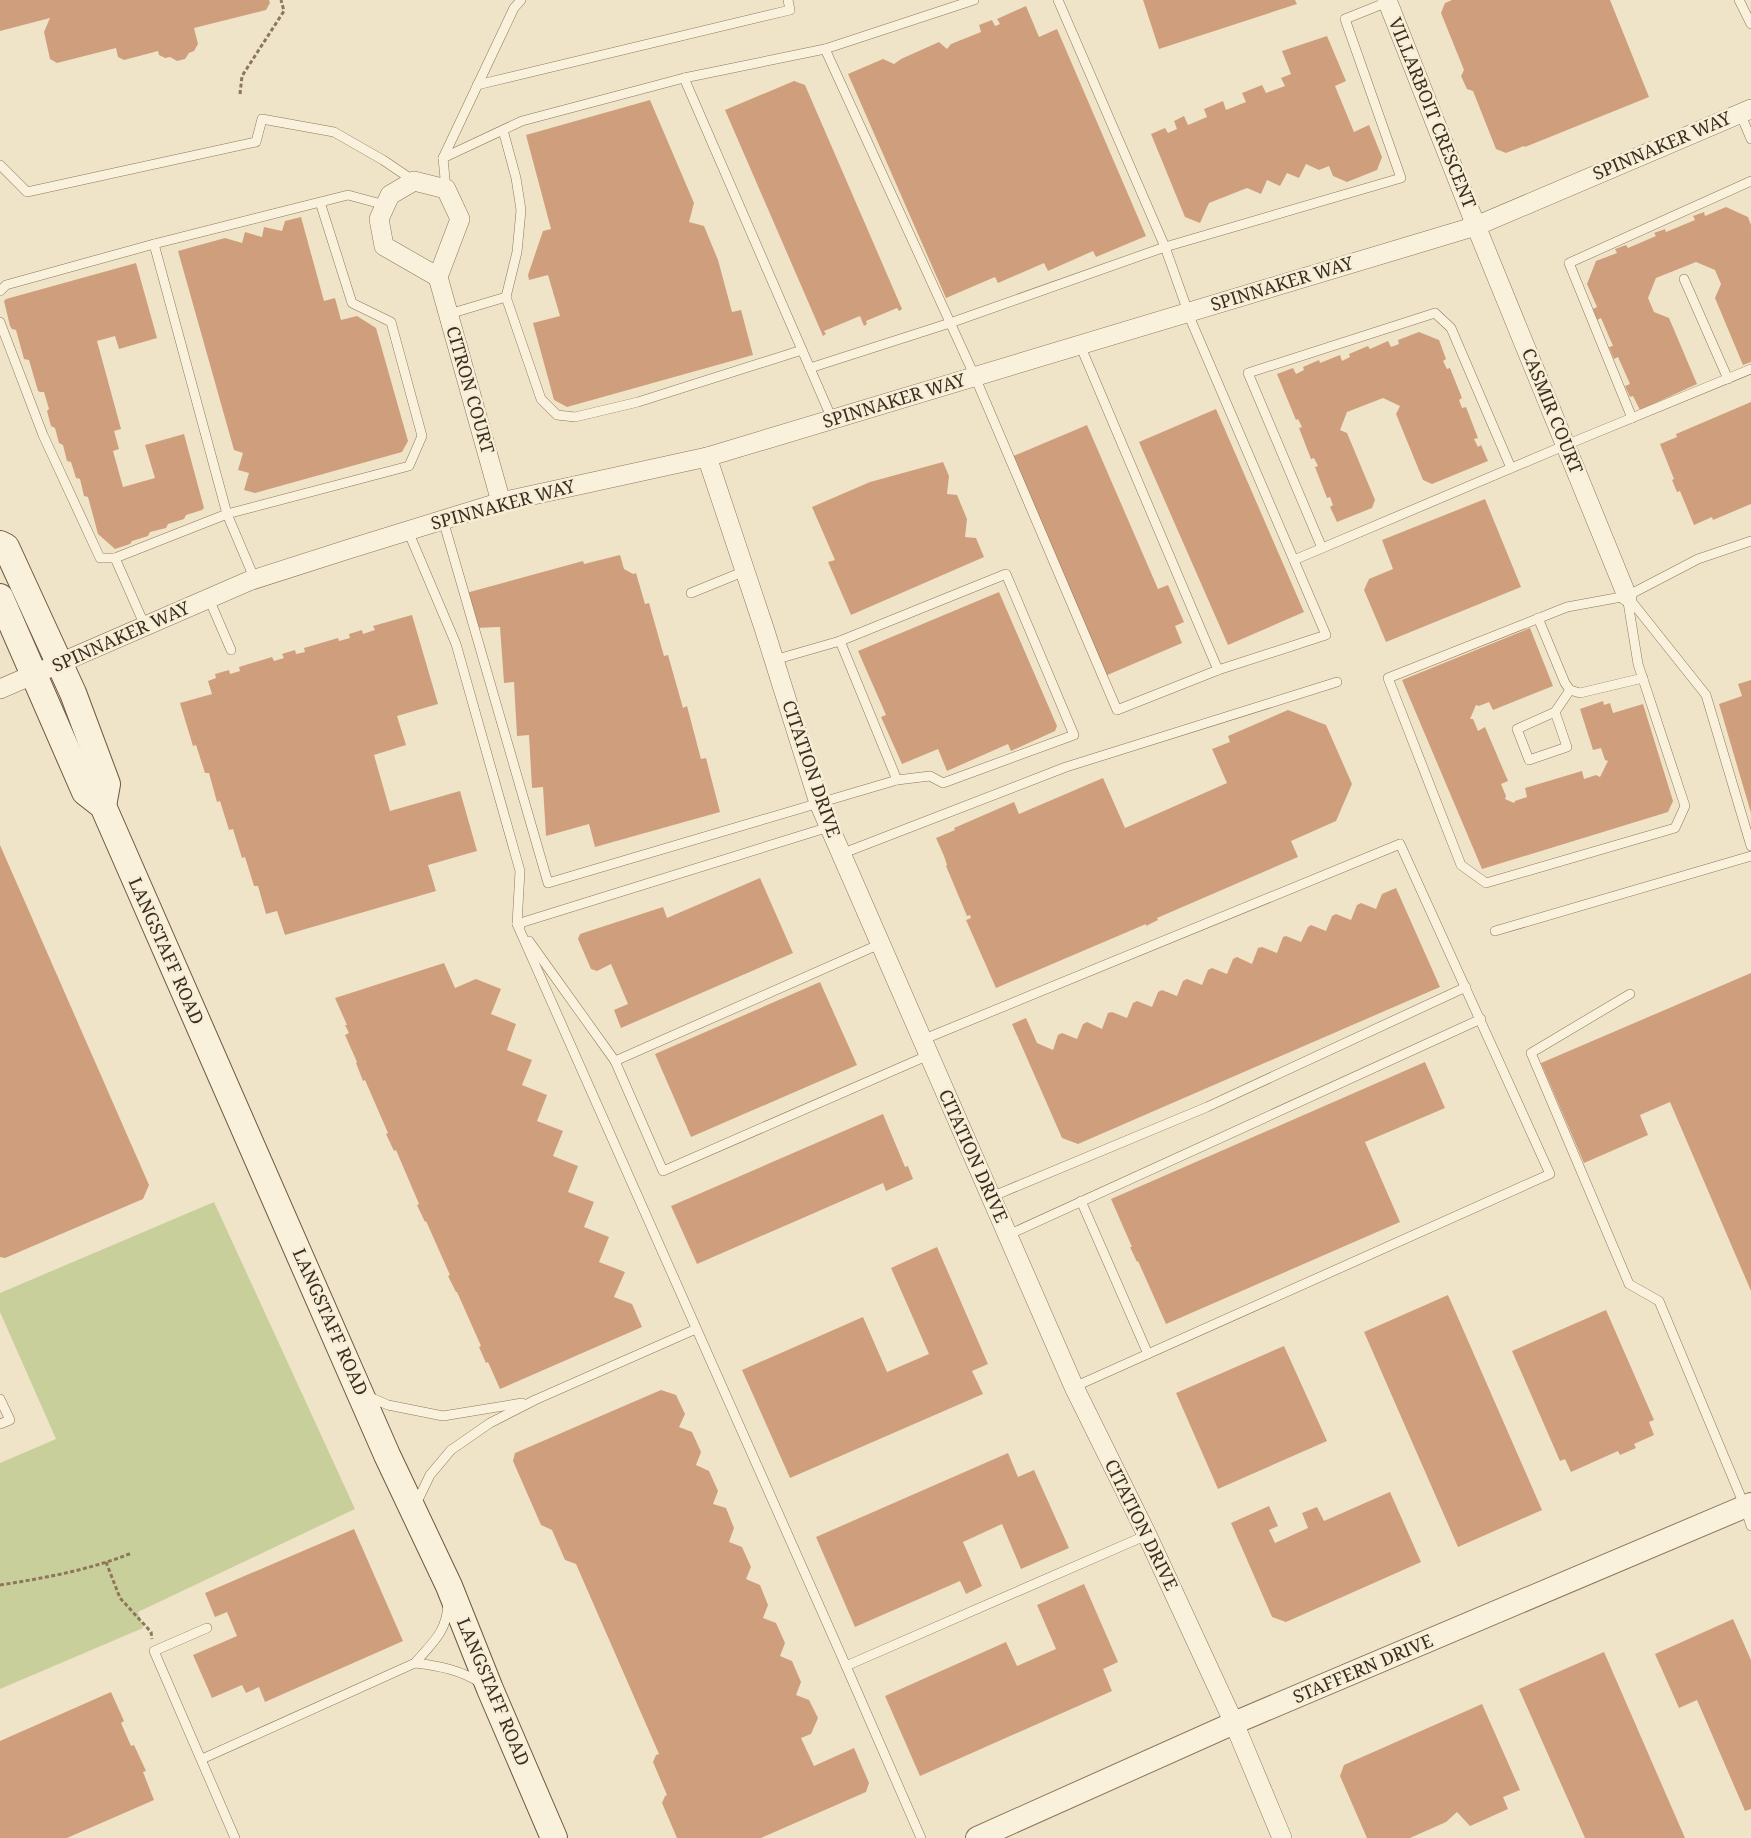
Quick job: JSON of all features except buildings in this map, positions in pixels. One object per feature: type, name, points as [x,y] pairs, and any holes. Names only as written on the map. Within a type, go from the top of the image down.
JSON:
[{"type":"main road","points":[[0,544],[6,547],[60,664],[107,784],[103,806]]},
{"type":"main road","name":"LANGSTAFF ROAD","points":[[0,597],[85,792],[103,806],[361,1393],[449,1586],[554,1838]]},
{"type":"street","name":"VILLARBOIT CRESCENT","points":[[1389,1],[1476,226]]},
{"type":"street","name":"SPINNAKER WAY","points":[[0,689],[255,580],[443,520],[501,502],[707,457],[1476,226],[1746,111]]},
{"type":"street","points":[[414,181],[446,189],[460,219],[438,278],[384,246],[378,219],[390,195],[414,181]]},
{"type":"street","name":"CASMIR COURT","points":[[1476,226],[1627,596]]},
{"type":"street","name":"CITRON COURT","points":[[438,278],[501,502]]},
{"type":"street","name":"CITATION DRIVE","points":[[707,457],[819,803],[1074,1387],[1147,1534],[1234,1723],[1282,1838]]},
{"type":"street","name":"STAFFERN DRIVE","points":[[977,1838],[1234,1723],[1749,1512]]},
{"type":"lane","points":[[446,189],[443,158],[514,8],[521,0]]},
{"type":"lane","points":[[477,85],[790,10],[788,0]]},
{"type":"lane","points":[[443,158],[522,121],[684,78],[825,49],[974,0]]},
{"type":"lane","points":[[825,49],[975,377],[1117,710],[1218,670],[1326,635],[1188,312],[1165,247],[1058,0]]},
{"type":"lane","points":[[1739,0],[1751,24]]},
{"type":"lane","points":[[810,368],[950,323],[1165,247],[1401,178],[1345,19],[1389,1]]},
{"type":"lane","points":[[684,78],[832,419]]},
{"type":"lane","points":[[1746,111],[1751,139]]},
{"type":"lane","points":[[0,166],[27,192],[256,142],[262,119],[334,132],[383,160],[414,181]]},
{"type":"lane","points":[[503,130],[516,178],[521,210],[517,252],[506,297],[541,399],[557,415],[575,417],[638,402],[802,350]]},
{"type":"lane","points":[[1632,418],[1570,263],[1751,181]]},
{"type":"lane","points":[[0,291],[6,285],[154,244],[348,194],[385,205]]},
{"type":"lane","points":[[0,322],[43,435],[100,558],[115,558],[227,514],[409,466],[422,436],[391,322],[352,303],[320,202]]},
{"type":"lane","points":[[154,244],[227,514],[255,580]]},
{"type":"lane","points":[[1684,280],[1728,379]]},
{"type":"lane","points":[[449,314],[506,297]]},
{"type":"lane","points":[[1322,548],[1248,373],[1435,313],[1451,328],[1511,468]]},
{"type":"lane","points":[[1080,345],[1218,670]]},
{"type":"lane","points":[[1294,560],[1751,369]]},
{"type":"lane","points":[[443,520],[548,883],[896,780],[930,776],[943,782],[1074,735],[1006,574],[840,641],[774,660]]},
{"type":"lane","points":[[408,531],[456,644],[520,871],[518,924],[921,1838]]},
{"type":"lane","points":[[1627,596],[1638,664],[1685,806],[1675,828],[1486,883],[1461,865],[1388,678],[1567,607],[1627,596],[1698,559],[1751,541]]},
{"type":"lane","points":[[115,558],[146,626]]},
{"type":"lane","points":[[691,593],[745,571]]},
{"type":"lane","points":[[1627,596],[1706,695],[1751,846]]},
{"type":"lane","points":[[209,599],[232,650]]},
{"type":"lane","points":[[1538,618],[1565,683],[1570,690],[1580,693],[1643,678]]},
{"type":"lane","points":[[840,641],[896,780]]},
{"type":"lane","points":[[841,854],[1066,766],[1337,682]]},
{"type":"lane","points":[[1555,712],[1567,747],[1529,760],[1517,729],[1555,712],[1570,690]]},
{"type":"lane","points":[[518,924],[829,827]]},
{"type":"lane","points":[[518,924],[615,1061],[663,1171],[925,1047],[1400,844],[1550,1174],[1074,1387]]},
{"type":"lane","points":[[1496,932],[1751,856]]},
{"type":"lane","points":[[615,1061],[880,944]]},
{"type":"lane","points":[[991,1197],[1207,1107],[1466,987]]},
{"type":"lane","points":[[1630,994],[1531,1053],[1629,1284],[1659,1301],[1749,1512]]},
{"type":"lane","points":[[1008,1235],[1481,1019]]},
{"type":"lane","points":[[1080,1202],[1148,1354]]},
{"type":"lane","points":[[413,1510],[430,1475],[451,1450],[490,1423],[535,1400],[696,1328]]},
{"type":"lane","points":[[361,1393],[388,1405],[444,1416],[535,1400]]},
{"type":"lane","points":[[0,1399],[10,1420],[0,1424]]},
{"type":"lane","points":[[846,1666],[1147,1534]]},
{"type":"lane","points":[[202,1759],[415,1663],[443,1631],[448,1609],[449,1586]]},
{"type":"lane","points":[[207,1628],[154,1651],[235,1838]]},
{"type":"lane","points":[[415,1663],[444,1667],[466,1673],[490,1688]]},
{"type":"path","points":[[240,94],[242,76],[284,11],[281,0]]},
{"type":"path","points":[[0,1585],[59,1575],[132,1553]]},
{"type":"path","points":[[106,1562],[120,1598],[151,1632],[154,1651]]},
{"type":"green space","points":[[214,1202],[355,1509],[138,1612],[143,1628],[0,1689],[0,1463],[56,1439],[0,1312],[0,1293]]}]
